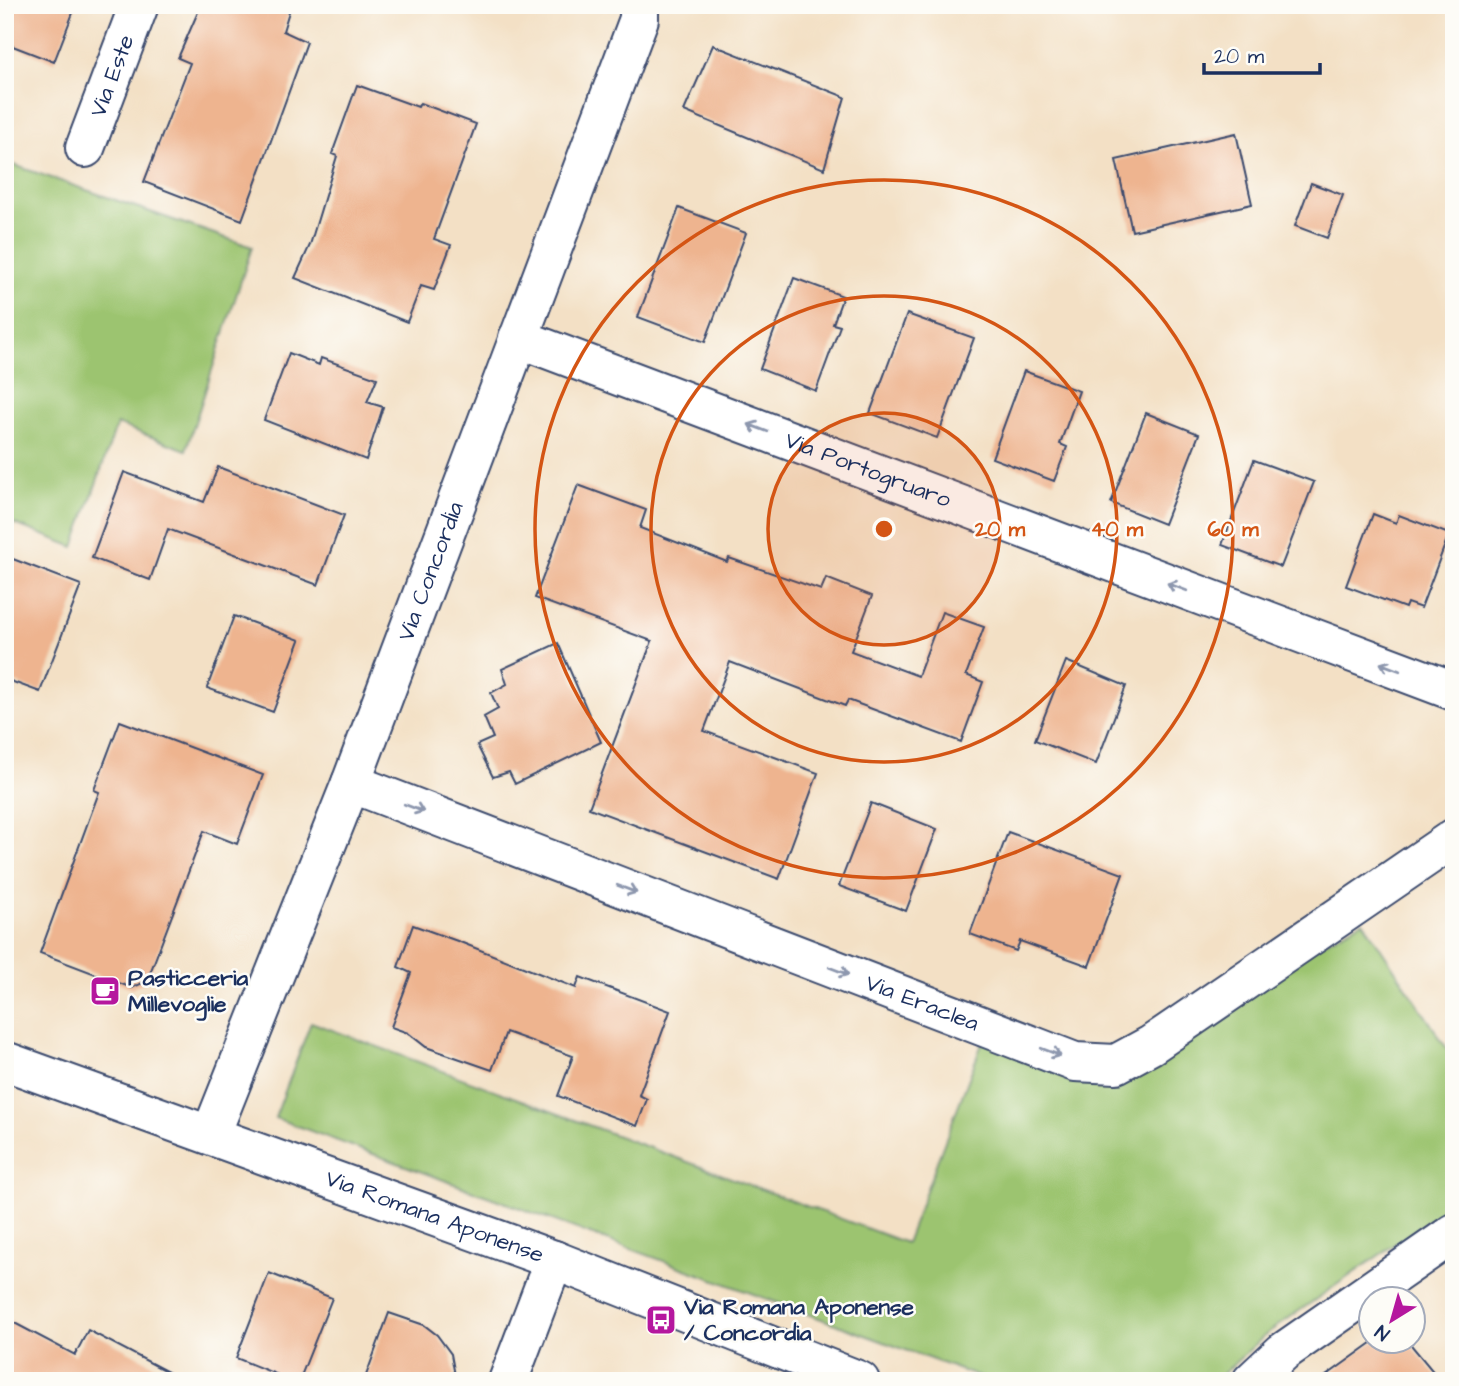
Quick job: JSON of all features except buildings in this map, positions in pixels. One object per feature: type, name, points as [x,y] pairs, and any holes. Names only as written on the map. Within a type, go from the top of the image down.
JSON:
[{"type":"street","name":"Via Este","points":[[85,148],[139,5]]},
{"type":"street","name":"Via Concordia","points":[[211,1134],[351,783],[639,19],[639,5]]},
{"type":"street","name":"Via Portogruaro","points":[[518,338],[1454,691]]},
{"type":"street","name":"Via Eraclea","points":[[351,783],[1075,1062],[1116,1064],[1151,1045],[1454,838]]},
{"type":"street","name":"Via Romana Aponense","points":[[6,1063],[211,1134],[554,1260],[860,1381]]},
{"type":"street","points":[[1252,1381],[1283,1352],[1454,1233]]},
{"type":"street","points":[[508,1381],[554,1260]]},
{"type":"green space","points":[[5,162],[252,247],[186,450],[117,424],[74,547],[5,520]]},
{"type":"green space","points":[[1363,921],[1454,1059],[1454,1203],[1269,1332],[1215,1381],[990,1381],[275,1118],[311,1022],[906,1243],[983,1041],[1078,1077]]},
{"type":"place","name":"Pasticceria Millevoglie","points":[[105,991]]},
{"type":"place","name":"Via Romana Aponense / Concordia","points":[[661,1320]]}]
